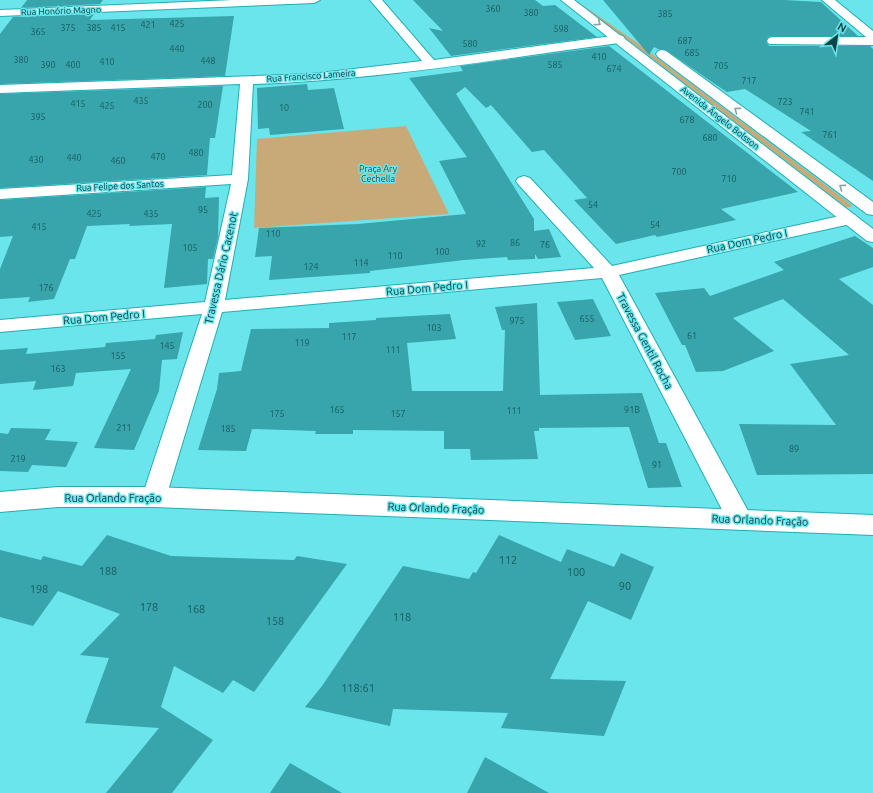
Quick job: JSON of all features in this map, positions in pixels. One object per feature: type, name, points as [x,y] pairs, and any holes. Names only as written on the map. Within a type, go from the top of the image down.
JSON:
[{"type":"street","name":"Rua Honório Magno","points":[[0,13],[116,4],[314,0]]},
{"type":"street","points":[[376,0],[431,64]]},
{"type":"street","name":"Avenida Ângelo Bolsson","points":[[566,0],[619,39],[849,219],[873,236]]},
{"type":"street","points":[[828,0],[873,37]]},
{"type":"street","name":"Rua Francisco Lameira","points":[[0,89],[247,80],[347,74],[619,39]]},
{"type":"street","points":[[773,41],[873,41]]},
{"type":"street","name":"Avenida Ângelo Bolsson","points":[[650,45],[873,210]]},
{"type":"street","name":"Travessa Dário Cacenot","points":[[154,497],[214,307],[240,179],[247,80]]},
{"type":"street","name":"Rua Felipe dos Santos","points":[[0,194],[240,179]]},
{"type":"street","name":"Travessa Gentil Rocha","points":[[524,181],[608,272],[740,520]]},
{"type":"street","name":"Rua Dom Pedro I","points":[[0,326],[608,272],[873,214]]},
{"type":"street","name":"Rua Orlando Fração","points":[[0,502],[32,499],[108,496],[154,497],[873,525]]},
{"type":"green space","points":[[581,4],[636,42],[852,205],[851,207],[846,207],[632,43],[578,5]]},
{"type":"green space","name":"Praça Ary Cechella","points":[[406,126],[449,214],[254,228],[257,139]]},
{"type":"building","points":[[27,0],[103,0],[100,4],[21,8]]},
{"type":"building","points":[[413,0],[535,0],[543,6],[555,5],[597,37],[451,56],[429,28],[443,31]]},
{"type":"building","points":[[603,0],[784,0],[821,2],[858,36],[773,36],[768,37],[766,42],[769,46],[870,46],[873,49],[873,181],[801,132],[811,131],[745,89],[727,92],[666,50],[654,47],[649,55]]},
{"type":"building","points":[[94,14],[90,20],[234,16],[225,76],[0,84],[0,34],[13,17]]},
{"type":"building","points":[[609,46],[798,192],[721,209],[736,220],[616,244],[574,200],[587,198],[544,150],[532,152],[491,105],[486,108],[465,87],[456,94],[534,219],[534,231],[549,229],[561,257],[538,259],[535,254],[535,259],[508,260],[507,257],[464,260],[370,271],[370,273],[269,280],[272,256],[255,257],[259,228],[358,224],[466,214],[439,161],[467,157],[409,78],[463,71],[460,66]]},
{"type":"building","points":[[307,84],[308,90],[334,88],[344,129],[270,135],[269,128],[258,129],[257,88]]},
{"type":"building","points":[[223,86],[215,138],[210,138],[207,175],[0,188],[0,94]]},
{"type":"building","points":[[206,187],[205,198],[219,197],[218,237],[213,259],[208,259],[207,284],[164,288],[172,224],[87,226],[75,259],[70,259],[54,299],[28,302],[30,297],[0,299],[0,269],[13,236],[0,237],[0,200]]},
{"type":"building","points":[[855,236],[873,248],[873,267],[839,279],[873,305],[873,474],[757,475],[739,424],[836,425],[790,364],[849,355],[783,299],[733,318],[774,351],[723,371],[696,372],[685,345],[682,345],[655,293],[704,288],[710,296],[784,270],[774,262]]},
{"type":"building","points":[[593,299],[611,336],[575,340],[557,302]]},
{"type":"building","points":[[537,303],[540,395],[642,393],[659,443],[666,443],[682,487],[648,488],[629,427],[539,428],[539,431],[534,431],[538,459],[471,460],[470,449],[444,449],[444,431],[353,430],[353,434],[315,434],[316,431],[252,429],[246,451],[198,450],[217,389],[219,373],[241,371],[251,329],[329,328],[329,323],[376,320],[376,318],[450,314],[456,339],[407,343],[412,391],[503,391],[505,330],[502,330],[495,307]]},
{"type":"building","points":[[183,332],[177,359],[162,360],[159,391],[134,450],[94,448],[131,369],[76,373],[73,386],[33,390],[36,381],[0,384],[0,350],[28,348],[26,354],[105,347],[106,343],[155,339],[156,335]]},
{"type":"building","points":[[11,428],[51,429],[45,440],[78,442],[66,467],[32,465],[28,472],[0,471],[0,433],[8,434]]},
{"type":"building","points":[[107,535],[171,556],[294,560],[297,556],[347,564],[254,692],[233,680],[223,693],[174,666],[161,707],[213,740],[172,793],[106,793],[159,728],[85,723],[109,658],[80,655],[120,614],[58,591],[33,626],[0,617],[0,550],[41,560],[43,556],[82,566]]},
{"type":"building","points":[[499,535],[561,562],[567,549],[614,567],[621,553],[654,567],[631,620],[588,601],[550,679],[626,681],[604,736],[501,728],[508,713],[393,709],[390,726],[305,707],[322,686],[403,566],[469,579],[473,572],[476,573]]},
{"type":"building","points":[[485,757],[549,793],[467,793]]},
{"type":"building","points":[[290,763],[342,793],[270,793]]}]
